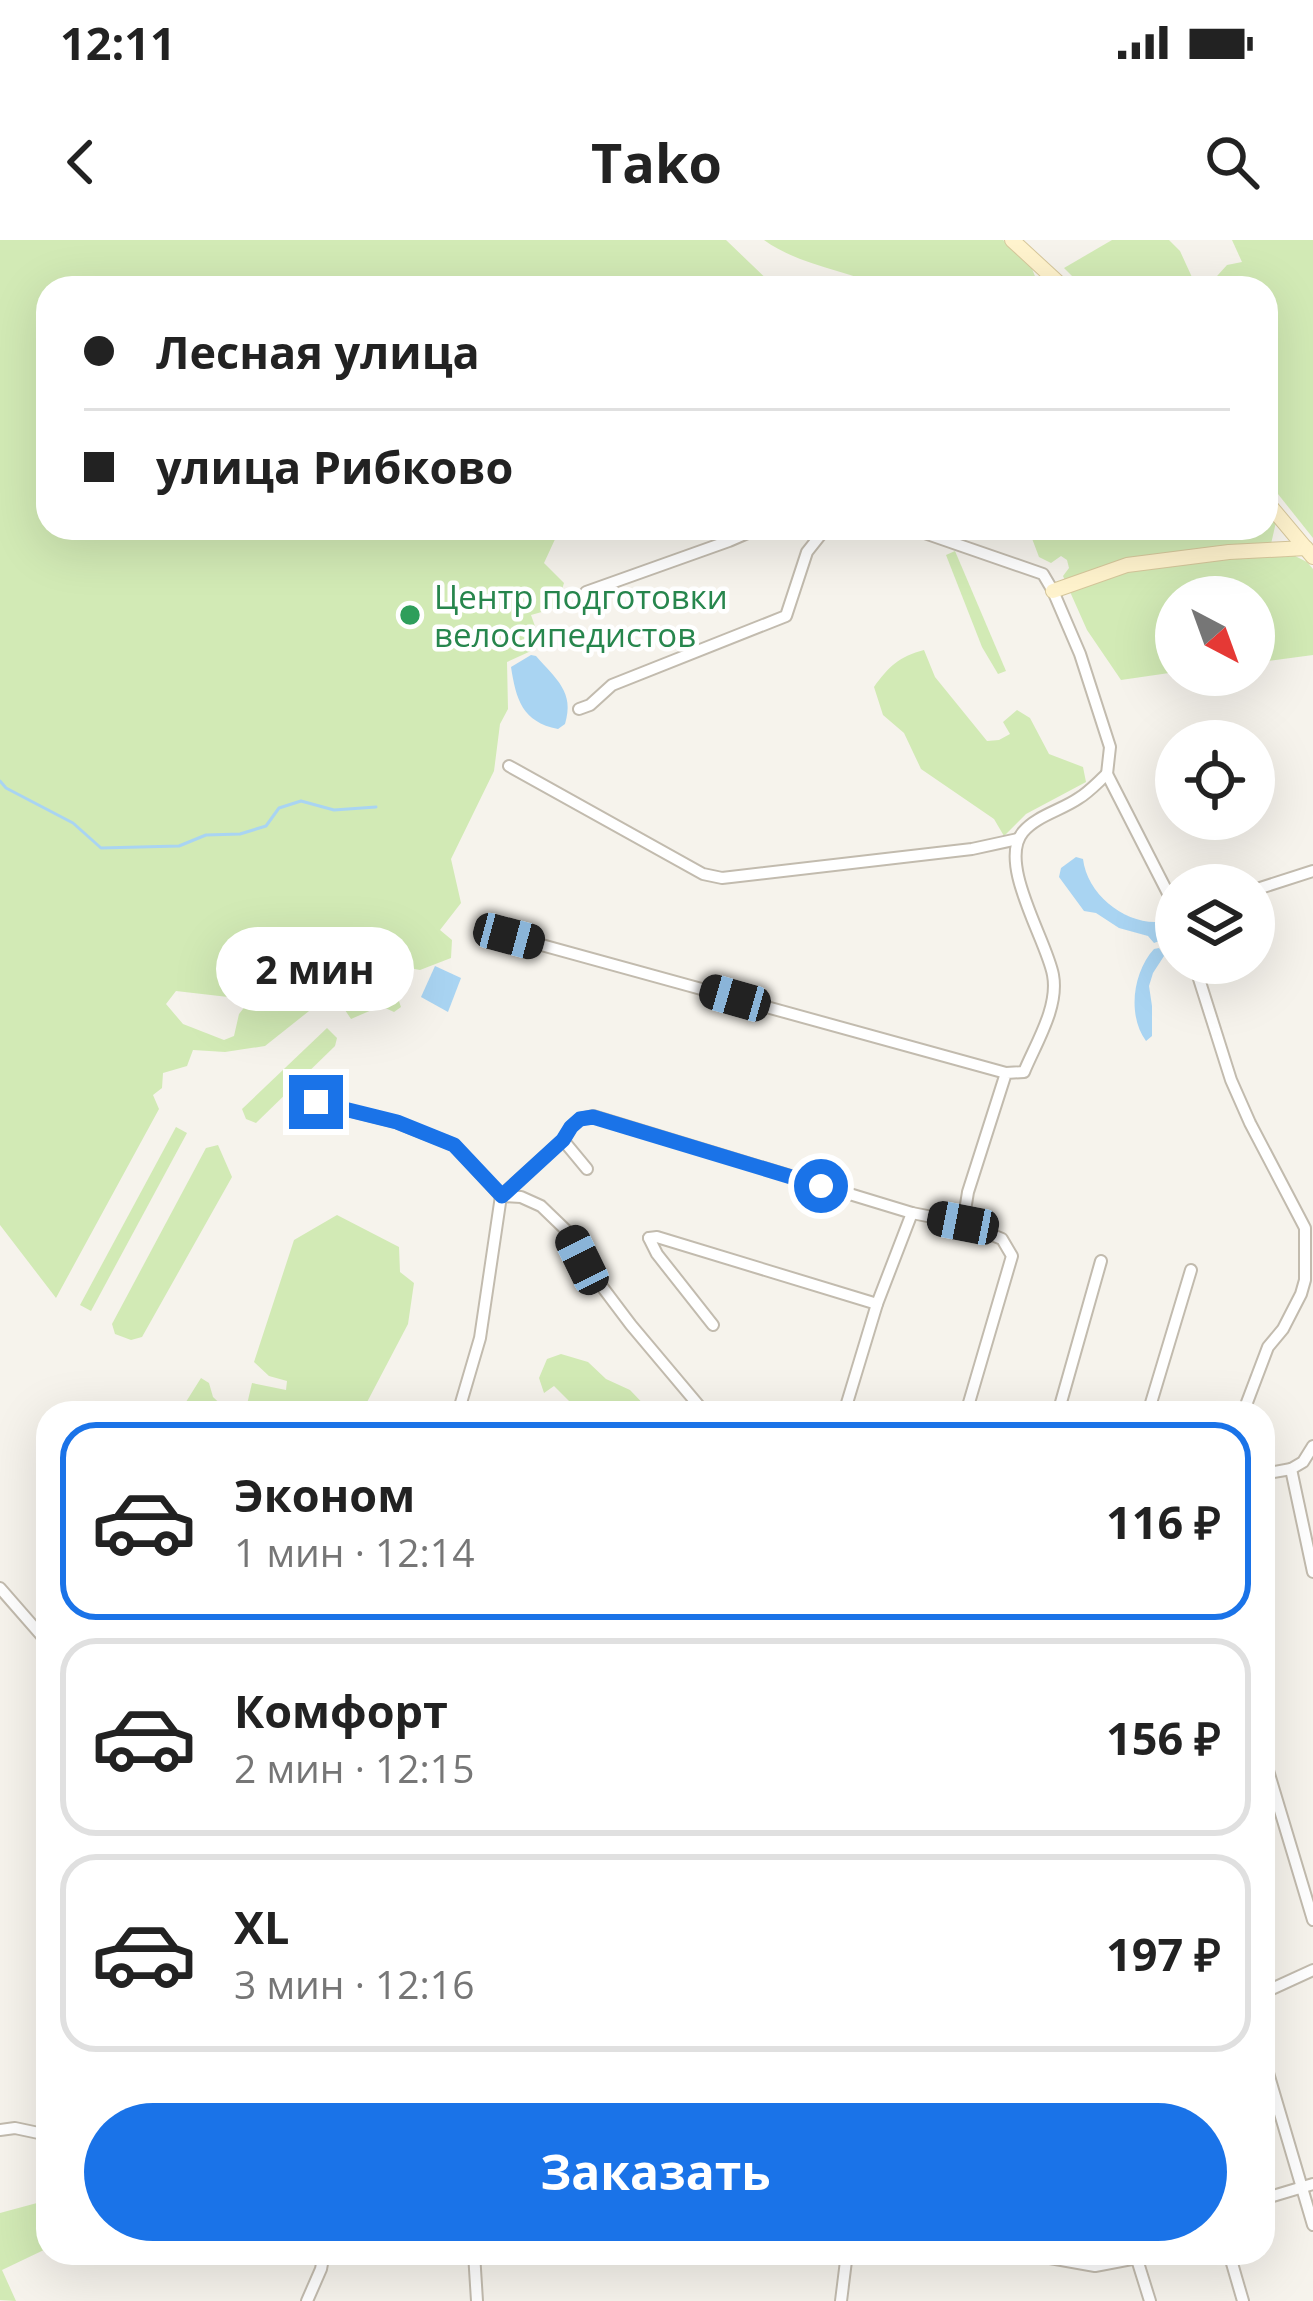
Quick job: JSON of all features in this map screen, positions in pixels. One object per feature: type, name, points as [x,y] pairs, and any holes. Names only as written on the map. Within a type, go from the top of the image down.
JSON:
[{"type":"street","points":[[1012,240],[1051,276]]},
{"type":"street","points":[[1278,515],[1310,553]]},
{"type":"street","points":[[586,592],[727,540]]},
{"type":"street","points":[[579,709],[612,685],[786,616],[807,552],[816,540]]},
{"type":"street","points":[[945,540],[1043,574],[1080,654],[1110,747],[1108,774],[1155,867]]},
{"type":"street","points":[[1053,591],[1126,565],[1229,552],[1310,553]]},
{"type":"street","points":[[509,766],[703,874],[722,878],[972,849],[1018,839]]},
{"type":"street","points":[[500,928],[509,936],[1006,1072],[1024,1072],[1051,1010],[1053,976],[1017,870],[1018,839],[1026,827],[1080,798],[1108,774]]},
{"type":"street","points":[[1275,883],[1313,871]]},
{"type":"street","points":[[1201,984],[1231,1080],[1305,1228],[1301,1294],[1268,1347],[1248,1401]]},
{"type":"street","points":[[963,1223],[968,1192],[1006,1072]]},
{"type":"street","points":[[316,1102],[397,1122],[454,1145],[502,1196],[521,1197],[541,1206],[568,1232],[582,1260],[695,1401]]},
{"type":"street","points":[[462,1401],[480,1338],[502,1196],[580,1119],[593,1117],[912,1213],[963,1223],[1001,1239],[1012,1256],[970,1401]]},
{"type":"street","points":[[563,1140],[587,1168]]},
{"type":"street","points":[[848,1401],[877,1304],[912,1213]]},
{"type":"street","points":[[712,1325],[650,1238],[877,1304]]},
{"type":"street","points":[[1061,1401],[1101,1261]]},
{"type":"street","points":[[1152,1401],[1191,1270]]},
{"type":"street","points":[[1275,1472],[1303,1462],[1313,1446]]},
{"type":"street","points":[[1291,1469],[1313,1572]]},
{"type":"street","points":[[0,1588],[36,1629]]},
{"type":"street","points":[[1275,1794],[1313,1920]]},
{"type":"street","points":[[1275,1987],[1313,1970]]},
{"type":"street","points":[[1275,2091],[1307,2186],[1313,2224]]},
{"type":"street","points":[[0,2129],[36,2132]]},
{"type":"street","points":[[1275,2195],[1307,2186]]},
{"type":"street","points":[[307,2301],[322,2265]]},
{"type":"street","points":[[474,2265],[476,2301]]},
{"type":"street","points":[[841,2301],[846,2265]]},
{"type":"street","points":[[1139,2265],[1150,2301]]},
{"type":"street","points":[[1233,2265],[1244,2301]]},
{"type":"green space","points":[[0,240],[726,240],[764,276],[36,276],[36,540],[555,540],[544,563],[564,583],[556,608],[531,615],[542,646],[507,662],[508,709],[500,724],[494,771],[451,859],[461,903],[440,930],[452,940],[451,958],[420,970],[372,961],[265,1046],[225,1052],[193,1050],[187,1066],[163,1073],[162,1088],[153,1095],[159,1109],[56,1298],[0,1225]],"holes":[[[253,962],[265,963],[269,976],[239,1014],[234,1036],[224,1040],[183,1024],[166,1004],[176,991],[228,997],[253,979]]]},
{"type":"green space","points":[[764,240],[1003,240],[1031,266],[1035,276],[851,276],[793,256]]},
{"type":"green space","points":[[1112,240],[1169,240],[1191,276],[1072,276],[1064,268]]},
{"type":"green space","points":[[1232,240],[1313,240],[1313,538],[1278,494],[1278,276],[1217,276],[1227,265],[1242,262]]},
{"type":"green space","points":[[1033,540],[1272,540],[1271,544],[1313,569],[1313,655],[1275,660],[1275,576],[1155,576],[1155,675],[1121,680],[1087,630],[1063,576],[1069,568],[1067,560],[1061,556],[1051,563],[1039,557]]},
{"type":"green space","points":[[955,551],[1006,671],[998,674],[982,647],[946,555]]},
{"type":"green space","points":[[924,650],[935,677],[987,741],[1010,734],[1003,722],[1017,710],[1030,718],[1049,754],[1083,767],[1086,782],[1026,814],[1004,836],[994,819],[921,769],[904,733],[883,715],[874,687],[895,663]]},
{"type":"green space","points":[[394,987],[401,1007],[394,1012],[381,1006],[351,1019],[345,1010],[373,988]]},
{"type":"green space","points":[[327,1028],[337,1038],[335,1046],[256,1123],[246,1119],[242,1109]]},
{"type":"green space","points":[[176,1127],[187,1133],[91,1311],[80,1305]]},
{"type":"green space","points":[[218,1145],[232,1177],[142,1337],[131,1340],[115,1334],[112,1324],[206,1148]]},
{"type":"green space","points":[[337,1215],[399,1247],[400,1272],[414,1283],[408,1324],[368,1401],[248,1401],[252,1383],[286,1390],[287,1381],[269,1376],[254,1362],[294,1240]]},
{"type":"green space","points":[[561,1354],[588,1362],[641,1401],[569,1401],[554,1386],[544,1393],[539,1378],[547,1359]]},
{"type":"green space","points":[[201,1378],[209,1383],[217,1401],[187,1401]]},
{"type":"green space","points":[[36,2203],[36,2254],[2,2270],[16,2301],[0,2300],[0,2213]]},
{"type":"water","points":[[531,655],[565,694],[565,724],[558,729],[536,721],[519,699],[511,667]]},
{"type":"water","points":[[1076,857],[1083,859],[1091,883],[1108,903],[1130,917],[1155,922],[1155,943],[1084,911],[1059,877],[1061,868]]},
{"type":"water","points":[[1154,949],[1155,970],[1149,986],[1152,1036],[1146,1041],[1136,1019],[1135,994],[1141,969]]},
{"type":"water","points":[[435,966],[461,978],[448,1012],[421,997]]},
{"type":"waterway","points":[[0,781],[73,823],[101,848],[179,846],[206,835],[240,834],[266,826],[279,808],[301,801],[334,810],[376,807]]},
{"type":"place","name":"Центр подготовки велосипедистов","points":[[410,615]]},
{"type":"route","points":[[316,1102],[397,1122],[454,1145],[502,1196],[580,1119],[593,1117],[821,1186]]}]
